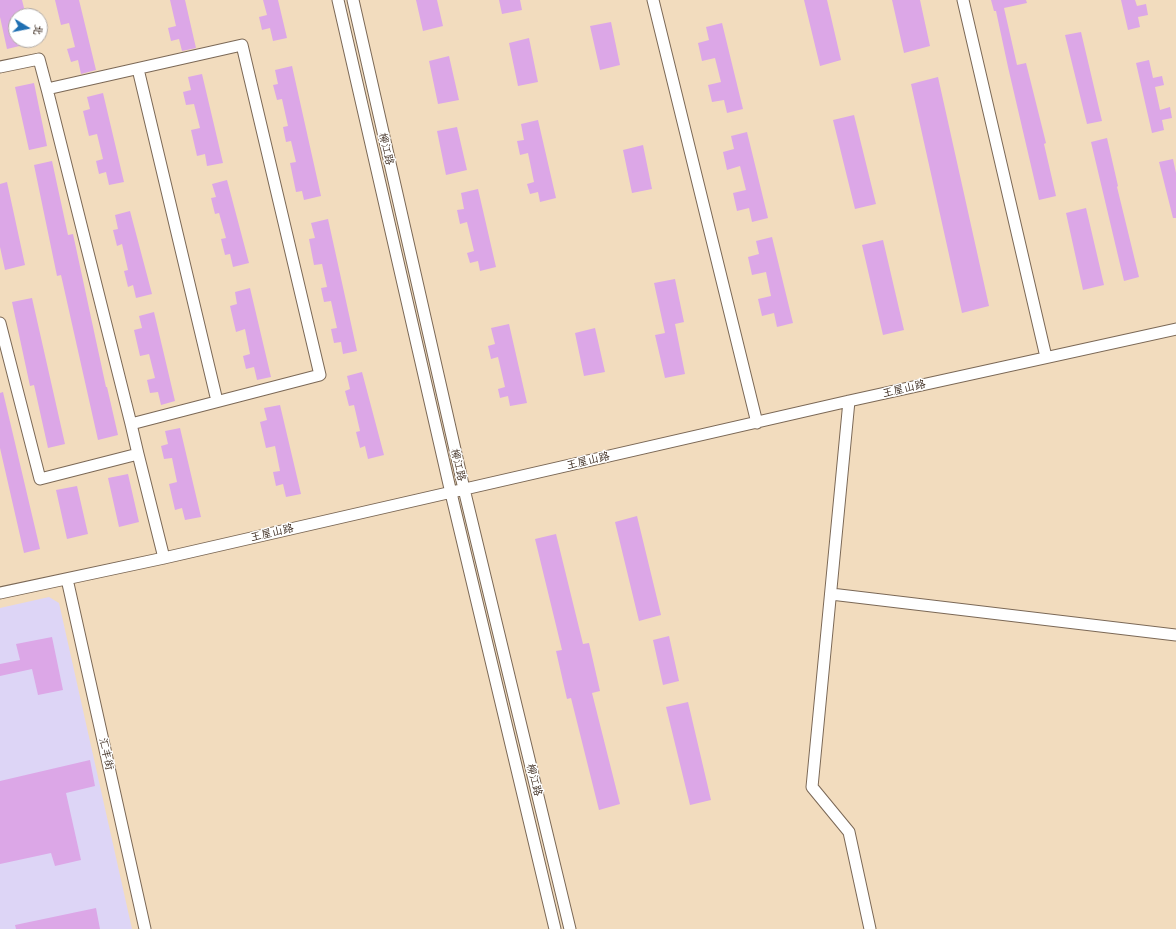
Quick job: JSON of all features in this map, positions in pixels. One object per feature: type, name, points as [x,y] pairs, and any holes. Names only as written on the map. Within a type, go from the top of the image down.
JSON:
[{"type":"street","name":"柳江路","points":[[338,0],[451,493],[555,929]]},
{"type":"street","name":"柳江路","points":[[352,0],[464,489],[570,929]]},
{"type":"street","points":[[652,0],[758,423]]},
{"type":"street","points":[[963,0],[1046,358]]},
{"type":"street","points":[[47,89],[242,45],[320,375],[131,424]]},
{"type":"street","points":[[0,67],[39,59],[164,558]]},
{"type":"street","points":[[138,69],[217,401]]},
{"type":"street","points":[[0,323],[40,479],[138,454]]},
{"type":"street","name":"王屋山路","points":[[0,593],[164,558],[849,401],[1176,329]]},
{"type":"street","points":[[849,401],[812,787],[849,832],[870,929]]},
{"type":"street","name":"汇丰街","points":[[67,579],[145,929]]},
{"type":"street","points":[[831,594],[1176,634]]},
{"type":"shaded area","points":[[49,597],[59,603],[132,929],[0,929],[0,608]]},
{"type":"building","points":[[0,0],[22,0],[24,8],[8,8],[8,48],[11,48],[7,49],[0,17]]},
{"type":"building","points":[[55,0],[79,0],[96,70],[81,74],[78,60],[71,62],[67,49],[75,47],[69,23],[61,25]]},
{"type":"building","points":[[170,0],[185,0],[196,48],[182,51],[179,39],[171,41],[168,28],[176,26]]},
{"type":"building","points":[[263,0],[278,0],[287,38],[273,41],[270,28],[262,30],[259,17],[267,15]]},
{"type":"building","points":[[416,0],[437,0],[443,26],[423,31]]},
{"type":"building","points":[[499,0],[520,0],[522,10],[502,14]]},
{"type":"building","points":[[804,0],[827,0],[841,60],[820,66]]},
{"type":"building","points":[[892,0],[920,0],[930,46],[904,53]]},
{"type":"building","points":[[991,0],[1026,0],[1027,3],[1004,8],[1017,65],[1026,63],[1046,143],[1044,144],[1056,196],[1039,200],[996,11],[994,11]]},
{"type":"building","points":[[1121,0],[1135,0],[1137,6],[1146,4],[1148,15],[1138,17],[1140,27],[1128,30]]},
{"type":"building","points":[[611,22],[620,65],[600,70],[590,26]]},
{"type":"building","points":[[722,23],[743,109],[727,113],[724,100],[712,102],[708,85],[721,82],[715,58],[702,61],[698,43],[709,40],[706,27]]},
{"type":"building","points":[[1081,32],[1102,121],[1087,124],[1065,35]]},
{"type":"building","points":[[529,38],[538,82],[518,86],[509,43]]},
{"type":"building","points":[[449,56],[459,100],[438,104],[429,61]]},
{"type":"building","points":[[1149,60],[1153,78],[1162,76],[1164,85],[1155,87],[1160,110],[1170,107],[1172,118],[1162,120],[1164,130],[1152,133],[1136,63]]},
{"type":"building","points":[[292,66],[321,196],[304,200],[302,191],[296,192],[290,163],[296,162],[291,141],[286,142],[283,127],[288,126],[282,99],[277,100],[273,85],[278,84],[275,70]]},
{"type":"building","points":[[202,74],[223,163],[207,166],[205,154],[197,156],[191,130],[200,128],[194,104],[186,105],[183,92],[191,90],[188,77]]},
{"type":"building","points":[[938,77],[989,306],[962,313],[911,84]]},
{"type":"building","points":[[34,83],[47,146],[29,150],[15,87]]},
{"type":"building","points":[[103,93],[124,182],[109,185],[106,172],[99,174],[96,161],[103,159],[97,134],[89,136],[83,111],[90,109],[87,97]]},
{"type":"building","points":[[854,115],[876,204],[855,209],[833,120]]},
{"type":"building","points":[[538,120],[556,198],[540,202],[538,192],[530,194],[527,184],[534,182],[528,153],[520,155],[517,141],[524,140],[521,124]]},
{"type":"building","points":[[457,127],[467,170],[446,175],[437,131]]},
{"type":"building","points":[[747,132],[768,218],[752,222],[749,208],[737,211],[733,193],[746,190],[740,166],[727,170],[723,152],[734,149],[731,136]]},
{"type":"building","points":[[1107,138],[1117,187],[1139,277],[1124,281],[1091,142]]},
{"type":"building","points":[[643,145],[652,189],[632,193],[623,150]]},
{"type":"building","points":[[1173,159],[1176,173],[1176,218],[1173,218],[1159,162]]},
{"type":"building","points":[[52,161],[68,235],[73,234],[106,387],[118,435],[98,440],[61,275],[57,276],[34,165]]},
{"type":"building","points":[[227,180],[249,263],[233,267],[230,254],[225,255],[221,239],[226,238],[219,213],[215,214],[211,198],[216,197],[212,184]]},
{"type":"building","points":[[7,182],[25,265],[5,270],[0,247],[0,184]]},
{"type":"building","points":[[478,189],[496,267],[480,271],[478,261],[470,263],[467,253],[474,251],[467,222],[460,224],[457,210],[464,209],[461,193]]},
{"type":"building","points":[[1086,208],[1104,285],[1083,290],[1066,213]]},
{"type":"building","points":[[130,211],[152,294],[136,298],[133,285],[128,287],[124,271],[128,270],[122,244],[117,246],[113,230],[118,229],[115,215]]},
{"type":"building","points":[[328,219],[357,351],[343,354],[341,342],[334,343],[331,329],[337,328],[331,301],[324,302],[321,288],[327,287],[322,264],[314,265],[309,239],[315,238],[311,223]]},
{"type":"building","points":[[772,237],[793,323],[777,327],[774,313],[762,316],[758,299],[771,296],[766,272],[752,275],[748,257],[759,254],[756,241]]},
{"type":"building","points":[[883,240],[904,330],[883,335],[862,245]]},
{"type":"building","points":[[675,279],[684,322],[675,324],[685,374],[665,378],[655,335],[665,333],[654,283]]},
{"type":"building","points":[[250,288],[271,377],[257,380],[254,367],[246,369],[243,356],[250,354],[245,329],[236,332],[230,306],[237,304],[235,292]]},
{"type":"building","points":[[32,298],[65,444],[48,448],[34,385],[30,386],[12,302]]},
{"type":"building","points":[[154,312],[175,401],[161,405],[158,392],[150,393],[147,380],[155,378],[149,354],[140,356],[134,330],[142,328],[139,316]]},
{"type":"building","points":[[509,324],[527,403],[510,406],[508,396],[500,398],[498,389],[505,387],[498,357],[491,359],[488,346],[495,344],[491,328]]},
{"type":"building","points":[[595,328],[605,372],[584,376],[575,333]]},
{"type":"building","points":[[362,372],[384,455],[368,459],[365,446],[360,448],[356,432],[360,431],[354,405],[349,406],[345,391],[350,389],[347,376]]},
{"type":"building","points":[[3,392],[40,549],[24,553],[0,448],[0,393]]},
{"type":"building","points":[[280,405],[301,494],[286,497],[283,484],[276,486],[273,472],[280,471],[275,446],[266,448],[260,422],[267,420],[264,408]]},
{"type":"building","points":[[180,428],[201,517],[185,520],[182,508],[175,510],[169,484],[177,482],[172,458],[164,459],[161,446],[168,444],[165,431]]},
{"type":"building","points":[[128,474],[139,522],[119,527],[108,478]]},
{"type":"building","points":[[77,486],[88,534],[67,539],[56,490]]},
{"type":"building","points":[[637,516],[661,615],[639,621],[615,522]]},
{"type":"building","points":[[556,534],[583,644],[589,643],[600,691],[592,693],[620,804],[599,810],[571,698],[567,699],[556,651],[562,650],[535,539]]},
{"type":"building","points":[[669,636],[679,681],[663,685],[653,640]]},
{"type":"building","points":[[52,637],[63,690],[38,695],[32,669],[0,676],[0,664],[20,660],[16,644]]},
{"type":"building","points":[[688,702],[711,800],[690,805],[666,707]]},
{"type":"building","points":[[90,760],[95,786],[66,793],[81,860],[55,866],[51,853],[0,864],[0,781]]},
{"type":"building","points":[[96,908],[100,929],[16,929],[15,925]]}]
